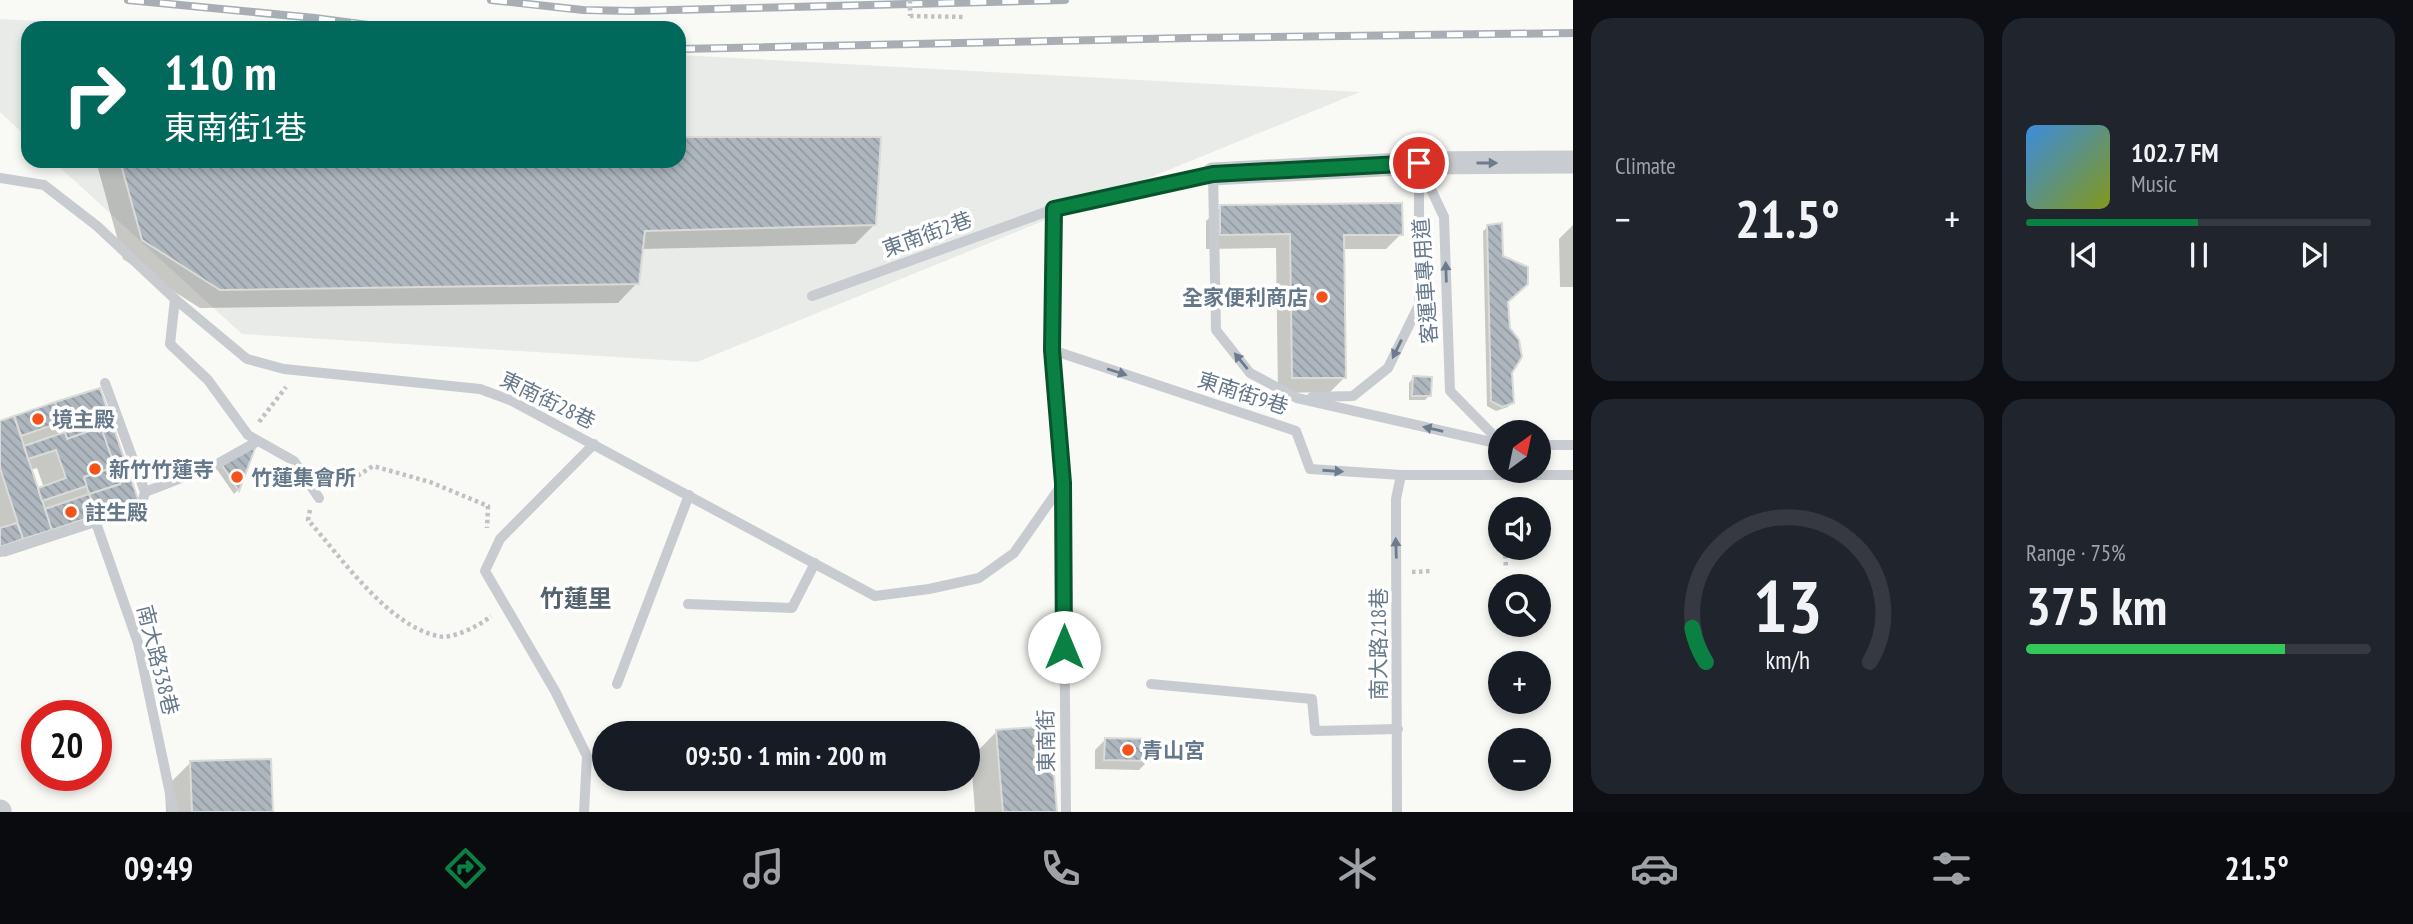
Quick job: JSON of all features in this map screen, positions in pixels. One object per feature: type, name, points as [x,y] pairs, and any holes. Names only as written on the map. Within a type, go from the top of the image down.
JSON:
[{"type":"street","points":[[1213,174],[1419,163],[1573,162]]},
{"type":"lane","name":"客運車專用道","points":[[1297,398],[1353,396],[1388,368],[1419,305],[1419,163]]},
{"type":"lane","name":"客運車專用道","points":[[1419,163],[1444,217],[1450,391],[1488,431]]},
{"type":"lane","name":"客運車專用道","points":[[1213,174],[1216,330],[1251,373],[1297,398],[1488,440]]},
{"type":"lane","name":"東南街2巷","points":[[812,296],[1054,209],[1213,174]]},
{"type":"lane","name":"東南街28巷","points":[[0,178],[44,185],[97,226],[175,299],[247,359],[284,369],[480,389],[510,400],[875,596],[929,589],[979,578],[1014,553],[1063,483]]},
{"type":"lane","name":"東南街","points":[[1054,209],[1052,350],[1063,483],[1066,812]]},
{"type":"lane","points":[[175,299],[170,344],[208,380],[253,438],[293,461],[317,495]]},
{"type":"lane","name":"東南街9巷","points":[[1052,350],[1296,430],[1310,469],[1401,475]]},
{"type":"lane","points":[[0,552],[141,507],[145,492],[104,383]]},
{"type":"lane","points":[[145,492],[216,464],[253,438]]},
{"type":"lane","points":[[584,812],[587,756],[555,691],[485,571],[500,539],[594,444]]},
{"type":"lane","points":[[1551,445],[1573,444]]},
{"type":"lane","points":[[1401,475],[1573,475]]},
{"type":"lane","name":"南大路218巷","points":[[1397,812],[1396,499],[1401,475]]},
{"type":"lane","points":[[617,684],[689,495]]},
{"type":"lane","name":"南大路338巷","points":[[95,520],[138,642],[174,812]]},
{"type":"lane","points":[[688,604],[792,608],[815,563]]},
{"type":"lane","points":[[1151,684],[1312,699],[1315,731],[1398,729]]},
{"type":"path","points":[[910,0],[910,16],[966,17]]},
{"type":"path","points":[[253,438],[300,370]]},
{"type":"path","points":[[487,566],[481,545],[486,531],[488,506],[430,482],[373,466],[317,495],[308,513],[308,520],[380,602],[412,628],[441,638],[480,626],[505,605]]},
{"type":"path","points":[[1506,560],[1506,569]]},
{"type":"shaded area","points":[[0,19],[36,21],[21,21],[21,132],[0,112]]},
{"type":"shaded area","points":[[686,55],[1360,92],[697,362],[242,334],[61,168],[686,168]]},
{"type":"building","points":[[686,137],[881,137],[876,225],[645,231],[639,284],[220,290],[142,240],[122,168],[686,168]]},
{"type":"building","points":[[1402,203],[1403,235],[1344,235],[1346,378],[1292,378],[1290,234],[1220,235],[1220,205]]},
{"type":"building","points":[[1502,223],[1503,256],[1528,267],[1528,284],[1508,302],[1510,328],[1519,340],[1522,357],[1512,373],[1514,403],[1502,407],[1491,401],[1487,225]]},
{"type":"building","points":[[1413,376],[1432,377],[1431,396],[1412,396]]},
{"type":"building","points":[[100,388],[139,502],[97,515],[89,494],[120,484],[95,411],[62,422],[55,402]]},
{"type":"building","name":"境主殿","points":[[55,402],[62,422],[21,436],[14,416]]},
{"type":"building","points":[[95,411],[101,427],[67,439],[62,422]]},
{"type":"building","points":[[14,416],[52,530],[23,539],[0,468],[0,421]]},
{"type":"building","points":[[101,427],[115,467],[84,477],[87,486],[42,501],[38,488],[66,478],[56,450],[28,459],[24,446],[65,432],[67,439]]},
{"type":"building","name":"竹蓮集會所","points":[[256,446],[239,491],[220,462]]},
{"type":"building","points":[[115,467],[120,484],[89,494],[84,477]]},
{"type":"building","name":"註生殿","points":[[89,494],[97,515],[52,530],[45,509]]},
{"type":"building","points":[[17,523],[23,539],[0,547],[0,528]]},
{"type":"building","points":[[1050,726],[1057,812],[1003,812],[996,730]]},
{"type":"building","name":"青山宮","points":[[1105,738],[1151,739],[1151,761],[1104,760]]},
{"type":"building","points":[[271,759],[273,812],[192,812],[190,761]]},
{"type":"railway","points":[[128,0],[338,21]]},
{"type":"railway","points":[[491,0],[583,10],[631,11],[1065,0]]},
{"type":"railway","points":[[686,49],[1573,33]]},
{"type":"place","name":"全家便利商店","points":[[1322,297]]},
{"type":"place","name":"境主殿","points":[[38,419]]},
{"type":"place","name":"新竹竹蓮寺","points":[[95,469]]},
{"type":"place","name":"竹蓮集會所","points":[[237,477]]},
{"type":"place","name":"註生殿","points":[[71,512]]},
{"type":"place","name":"青山宮","points":[[1128,750]]},
{"type":"district","name":"竹蓮里","points":[[576,598]]},
{"type":"route","points":[[1064,647],[1063,483],[1052,350],[1054,209],[1213,174],[1419,163]]}]
